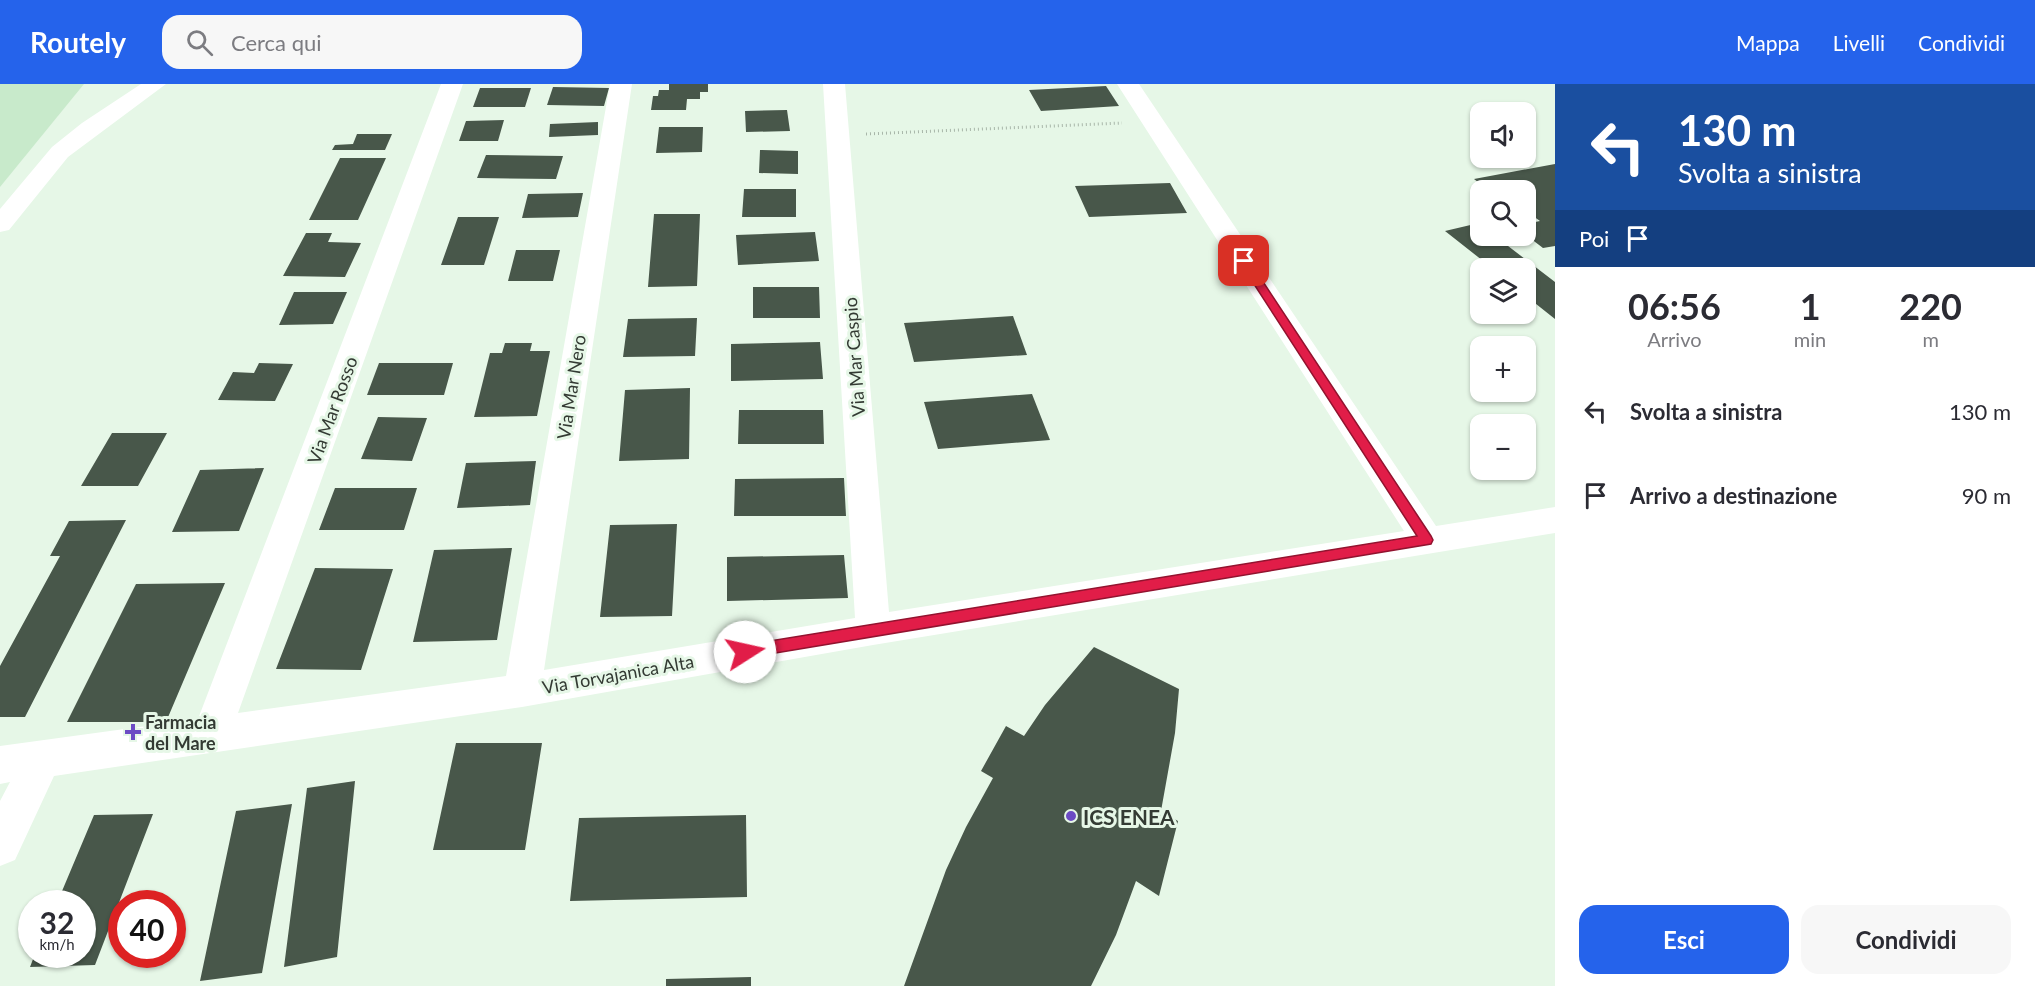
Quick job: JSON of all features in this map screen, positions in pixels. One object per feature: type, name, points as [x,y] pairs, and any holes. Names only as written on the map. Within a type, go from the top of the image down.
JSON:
[{"type":"street","points":[[0,225],[60,152],[90,128],[155,84]]},
{"type":"street","name":"Via Mar Rosso","points":[[211,736],[452,84]]},
{"type":"street","name":"Via Mar Nero","points":[[522,690],[621,84]]},
{"type":"street","name":"Via Mar Caspio","points":[[834,84],[873,630]]},
{"type":"street","points":[[1128,84],[1426,540]]},
{"type":"street","name":"Via Torvajanica Alta","points":[[0,765],[522,690],[873,630],[1555,520]]},
{"type":"street","points":[[0,845],[42,758]]},
{"type":"path","points":[[839,135],[1153,122]]},
{"type":"green space","points":[[0,84],[84,84],[0,187]]},
{"type":"building","points":[[669,84],[708,84],[708,92],[700,92],[700,99],[687,99],[686,110],[651,110],[653,96],[658,96],[659,90],[669,90]]},
{"type":"building","points":[[1106,86],[1119,106],[1041,111],[1029,90]]},
{"type":"building","points":[[553,87],[609,88],[604,106],[547,105]]},
{"type":"building","points":[[480,88],[531,88],[525,107],[473,107]]},
{"type":"building","points":[[787,110],[790,131],[746,132],[745,111]]},
{"type":"building","points":[[504,120],[498,141],[459,141],[466,121]]},
{"type":"building","points":[[598,122],[598,135],[549,137],[550,124]]},
{"type":"building","points":[[659,127],[703,127],[702,152],[656,153]]},
{"type":"building","points":[[357,134],[392,134],[385,150],[332,150],[335,145],[353,144]]},
{"type":"building","points":[[760,150],[798,151],[798,174],[759,173]]},
{"type":"building","points":[[486,155],[563,156],[556,179],[477,178]]},
{"type":"building","points":[[340,158],[386,158],[358,220],[309,220]]},
{"type":"building","points":[[1555,164],[1555,246],[1543,248],[1536,243],[1536,222],[1540,221],[1536,218],[1536,180],[1474,179]]},
{"type":"building","points":[[1170,183],[1187,213],[1089,217],[1075,186]]},
{"type":"building","points":[[744,189],[796,189],[796,217],[742,217]]},
{"type":"building","points":[[583,193],[578,217],[522,218],[528,194]]},
{"type":"building","points":[[654,214],[700,214],[697,286],[648,287]]},
{"type":"building","points":[[458,217],[499,217],[484,265],[441,265]]},
{"type":"building","points":[[1470,225],[1470,246],[1508,246],[1524,258],[1479,258],[1445,231]]},
{"type":"building","points":[[815,232],[819,261],[738,265],[736,235]]},
{"type":"building","points":[[306,233],[332,233],[328,242],[361,243],[345,277],[283,276]]},
{"type":"building","points":[[516,250],[560,250],[553,281],[508,281]]},
{"type":"building","points":[[1536,267],[1555,282],[1555,319],[1536,304]]},
{"type":"building","points":[[753,287],[819,287],[820,318],[753,318]]},
{"type":"building","points":[[294,292],[347,292],[333,324],[279,325]]},
{"type":"building","points":[[1013,316],[1027,355],[914,362],[904,323]]},
{"type":"building","points":[[697,318],[695,356],[623,357],[628,319]]},
{"type":"building","points":[[820,342],[823,379],[731,381],[731,344]]},
{"type":"building","points":[[505,343],[532,343],[530,351],[550,351],[537,416],[474,417],[490,353],[502,353]]},
{"type":"building","points":[[259,363],[293,364],[275,401],[218,400],[233,372],[254,373]]},
{"type":"building","points":[[379,363],[453,363],[444,395],[367,395]]},
{"type":"building","points":[[690,388],[689,459],[619,461],[625,390]]},
{"type":"building","points":[[1032,394],[1050,440],[938,449],[924,402]]},
{"type":"building","points":[[739,410],[823,410],[824,444],[738,444]]},
{"type":"building","points":[[378,417],[427,418],[412,461],[361,459]]},
{"type":"building","points":[[112,433],[167,433],[138,486],[81,486]]},
{"type":"building","points":[[536,461],[530,505],[457,508],[466,463]]},
{"type":"building","points":[[264,468],[239,531],[172,532],[200,470]]},
{"type":"building","points":[[844,478],[846,516],[734,516],[735,479]]},
{"type":"building","points":[[335,488],[417,488],[404,530],[319,530]]},
{"type":"building","points":[[126,520],[25,717],[0,717],[0,666],[60,556],[50,556],[69,521]]},
{"type":"building","points":[[677,524],[672,616],[600,617],[610,525]]},
{"type":"building","points":[[512,548],[497,640],[413,642],[434,550]]},
{"type":"building","points":[[844,555],[848,598],[727,601],[727,557]]},
{"type":"building","points":[[315,568],[393,569],[361,670],[276,669]]},
{"type":"building","points":[[225,583],[166,722],[67,722],[136,584]]},
{"type":"building","name":"ICS ENEA","points":[[1094,647],[1179,689],[1175,733],[1161,811],[1178,821],[1159,896],[1136,881],[1116,935],[1091,986],[904,986],[946,870],[993,778],[981,771],[1006,726],[1024,736],[1045,705]]},
{"type":"building","points":[[456,743],[542,743],[525,850],[433,850]]},
{"type":"building","points":[[355,781],[337,957],[284,967],[307,788]]},
{"type":"building","points":[[292,804],[262,973],[200,981],[236,811]]},
{"type":"building","points":[[153,814],[124,890],[108,890],[108,931],[96,962],[96,890],[62,890],[94,815]]},
{"type":"building","points":[[746,815],[747,897],[570,901],[579,818]]},
{"type":"building","points":[[751,977],[751,986],[666,986],[666,979]]},
{"type":"place","name":"Farmacia del Mare","points":[[133,732]]},
{"type":"place","name":"ICS ENEA","points":[[1071,816]]},
{"type":"route","points":[[745,652],[1426,540],[1244,261]]}]
